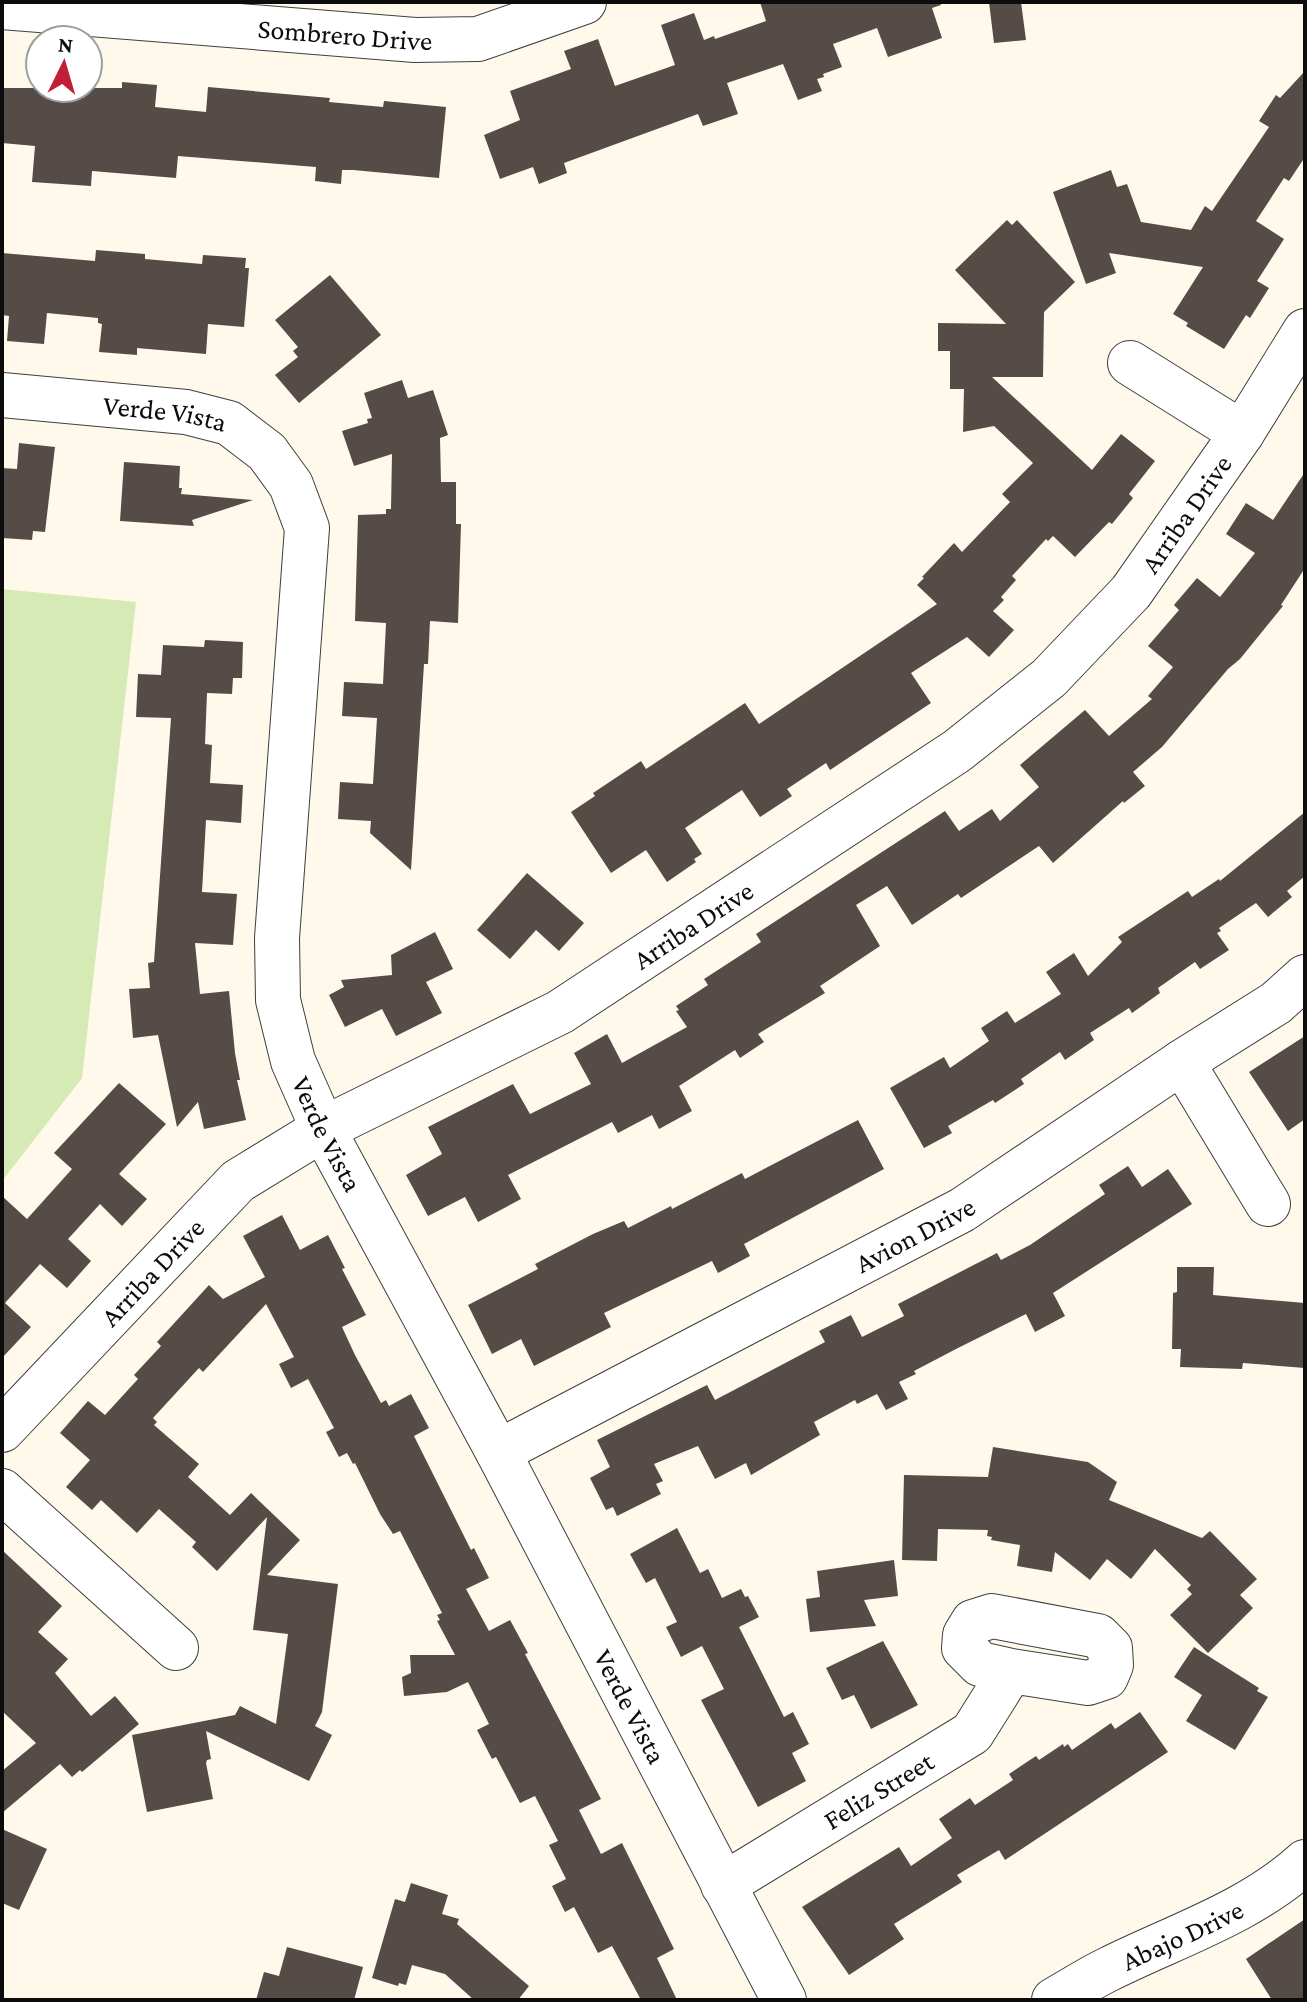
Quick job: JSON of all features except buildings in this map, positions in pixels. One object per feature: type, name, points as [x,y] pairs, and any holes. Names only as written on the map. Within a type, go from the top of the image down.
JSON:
[{"type":"street","name":"Sombrero Drive","points":[[2,7],[415,40],[478,39],[584,2]]},
{"type":"street","name":"Arriba Drive","points":[[2,1430],[238,1181],[323,1129],[560,1012],[957,751],[1049,678],[1131,592],[1242,433],[1305,331]]},
{"type":"street","points":[[1130,363],[1242,433]]},
{"type":"street","name":"Verde Vista","points":[[2,395],[186,412],[229,423],[267,452],[291,485],[307,528],[277,938],[278,1000],[293,1061],[323,1129],[498,1452],[784,2000]]},
{"type":"street","name":"Avion Drive","points":[[498,1452],[962,1210],[1182,1062],[1276,1003],[1305,977]]},
{"type":"street","points":[[1182,1062],[1268,1204]]},
{"type":"street","points":[[2,1491],[176,1648]]},
{"type":"street","name":"Feliz Street","points":[[723,1885],[972,1733],[1011,1671]]},
{"type":"street","name":"Abajo Drive","points":[[1054,2000],[1107,1970],[1228,1915],[1290,1876],[1305,1862]]},
{"type":"green space","points":[[2,589],[136,602],[82,1078],[2,1181]]}]
